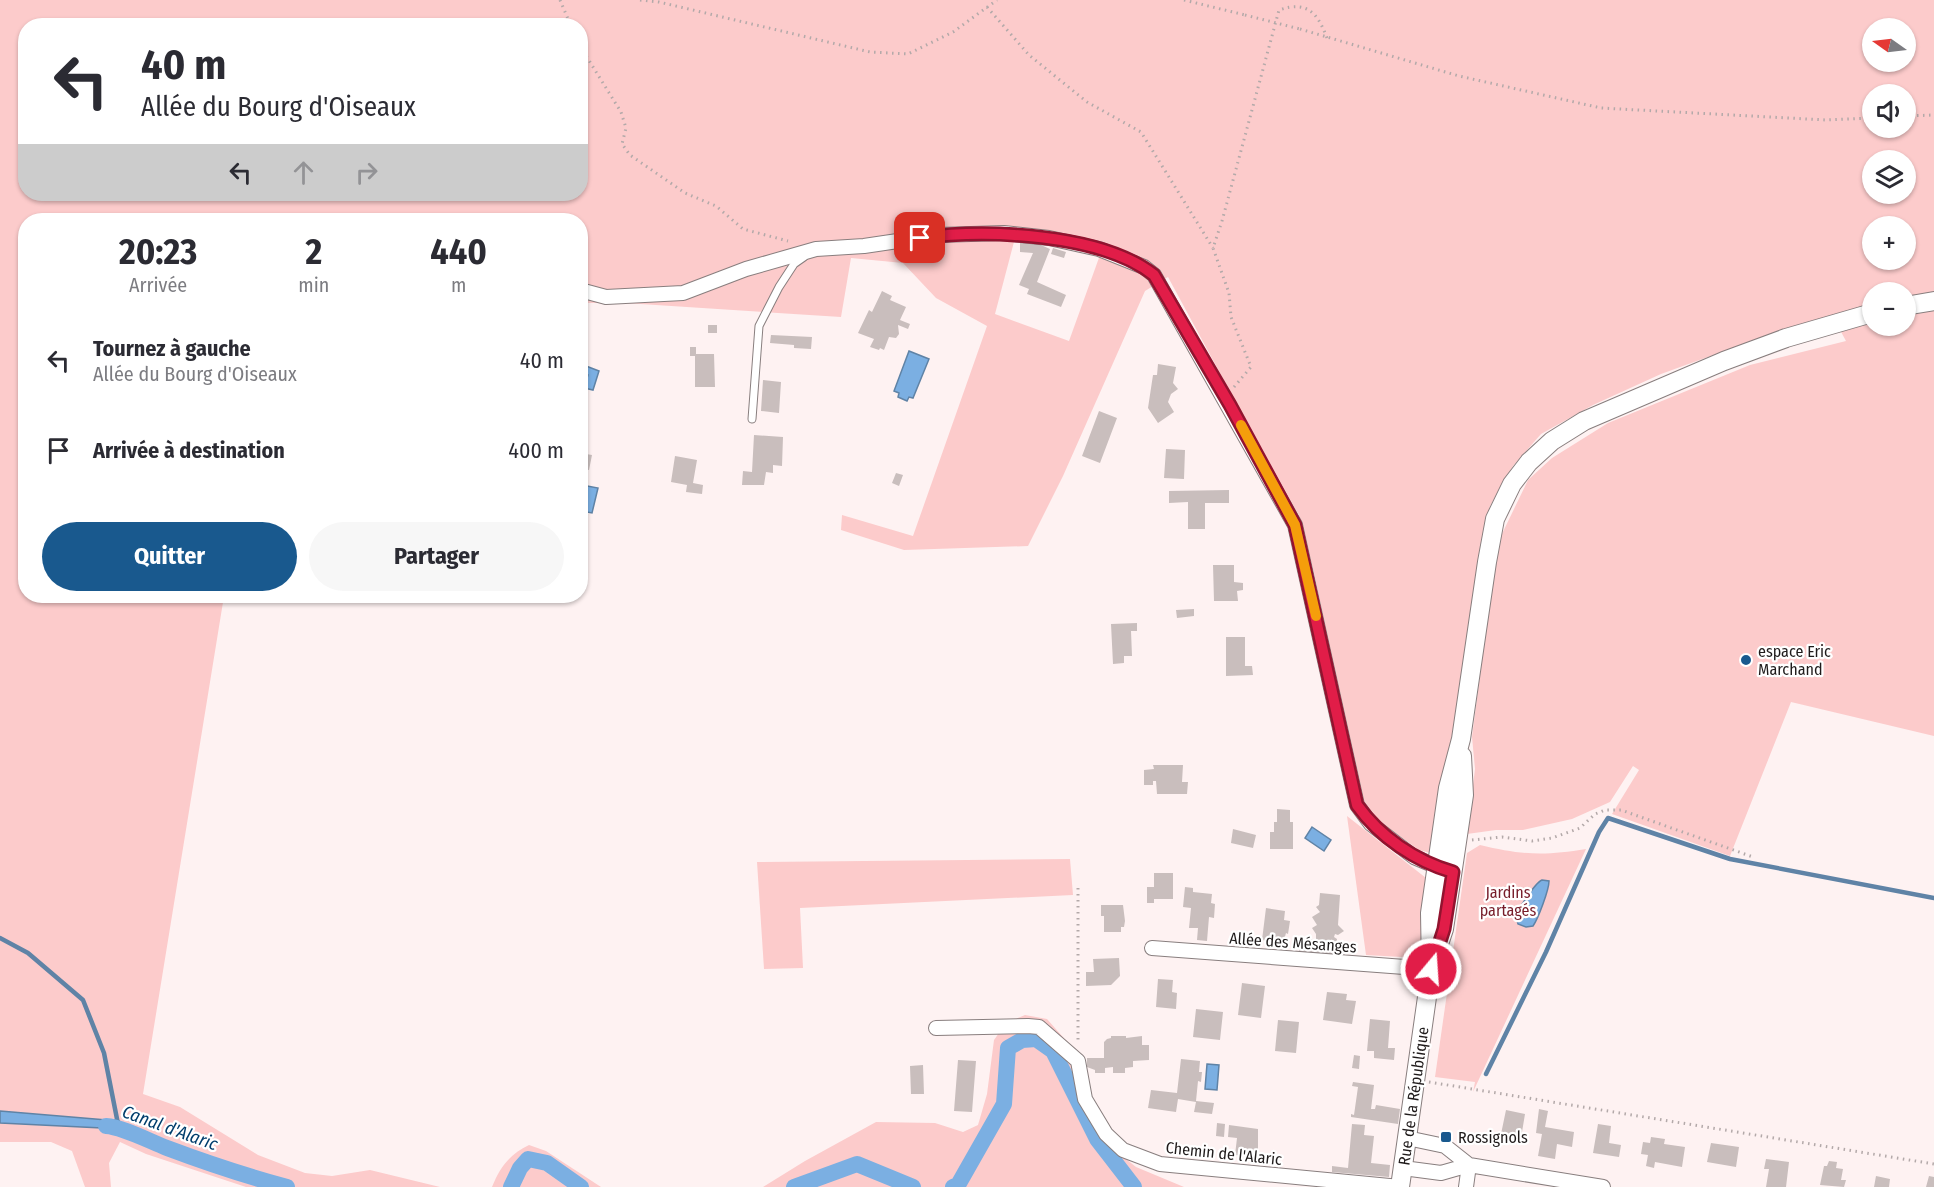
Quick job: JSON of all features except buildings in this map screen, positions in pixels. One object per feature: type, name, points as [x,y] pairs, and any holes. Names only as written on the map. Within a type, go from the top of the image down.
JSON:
[{"type":"street","points":[[588,292],[606,297],[684,293],[746,269],[816,249],[864,246],[938,235],[1004,233],[1049,238],[1100,249],[1144,267],[1154,275],[1230,405],[1295,525],[1357,805],[1371,824],[1414,857],[1444,870]]},
{"type":"street","points":[[1916,304],[1934,302]]},
{"type":"street","points":[[1444,870],[1448,788],[1461,739],[1487,562],[1495,519],[1512,484],[1529,462],[1552,441],[1584,421],[1724,361],[1786,338],[1862,316]]},
{"type":"street","points":[[1444,870],[1457,841],[1464,795],[1461,739]]},
{"type":"street","name":"Rue de la République","points":[[1400,1187],[1431,969],[1430,913],[1444,870]]},
{"type":"street","name":"Allée des Mésanges","points":[[1152,948],[1431,969]]},
{"type":"street","points":[[936,1028],[1039,1027],[1078,1061]]},
{"type":"street","name":"Chemin de l'Alaric","points":[[1078,1061],[1085,1099],[1106,1134],[1123,1150],[1160,1164],[1400,1187]]},
{"type":"street","points":[[1407,1138],[1445,1146],[1468,1166]]},
{"type":"street","points":[[1466,1187],[1468,1166]]},
{"type":"street","points":[[1403,1168],[1441,1173],[1468,1166],[1603,1187]]},
{"type":"lane","points":[[752,420],[759,326],[794,264],[816,249]]},
{"type":"path","points":[[560,0],[568,18]]},
{"type":"path","points":[[640,0],[670,4],[870,52],[908,54],[953,32],[997,0]]},
{"type":"path","points":[[1184,0],[1300,29],[1459,76],[1601,108],[1826,120],[1862,118]]},
{"type":"path","points":[[1213,248],[1279,10],[1287,5],[1300,2],[1312,7],[1327,38]]},
{"type":"path","points":[[987,7],[1029,56],[1087,102],[1141,132],[1213,248],[1229,293],[1231,317],[1251,367],[1233,389],[1230,405]]},
{"type":"path","points":[[588,59],[621,112],[626,128],[622,144],[630,155],[685,193],[716,206],[742,229],[816,249]]},
{"type":"path","points":[[1916,116],[1934,115]]},
{"type":"path","points":[[1457,841],[1502,837],[1532,841],[1552,838],[1580,828],[1595,814],[1605,810],[1621,810],[1753,857]]},
{"type":"path","points":[[1078,888],[1078,1061]]},
{"type":"path","points":[[1416,1080],[1934,1164]]},
{"type":"green space","points":[[0,0],[1934,0],[1934,736],[1791,702],[1730,856],[1612,814],[1639,770],[1633,766],[1610,802],[1572,819],[1523,830],[1496,830],[1467,834],[1475,769],[1472,737],[1500,538],[1528,480],[1552,458],[1608,423],[1750,365],[1846,341],[1833,317],[1785,329],[1661,374],[1593,405],[1541,434],[1513,466],[1490,506],[1481,542],[1434,854],[1419,850],[1370,815],[1361,798],[1314,573],[1299,515],[1168,277],[1145,291],[1063,476],[1028,546],[904,550],[841,530],[842,515],[913,536],[987,326],[936,298],[903,263],[851,258],[841,317],[625,303],[588,303],[588,213],[18,213],[18,603],[223,603],[143,1094],[180,1107],[258,1155],[305,1173],[332,1176],[370,1170],[440,1187],[246,1187],[146,1154],[120,1142],[109,1163],[111,1187],[85,1187],[72,1151],[51,1142],[0,1142]],"holes":[[[1015,238],[1100,255],[1069,341],[995,314]]]},
{"type":"green space","points":[[1347,816],[1426,878],[1419,958],[1366,955]]},
{"type":"green space","name":"Jardins partagés","points":[[1480,845],[1533,853],[1558,853],[1586,849],[1473,1092],[1475,1082],[1435,1077],[1467,853]]},
{"type":"green space","points":[[1070,859],[1073,895],[800,908],[803,968],[764,969],[757,862]]},
{"type":"green space","points":[[1025,1015],[1047,1019],[1069,1044],[1090,1122],[1111,1147],[1136,1167],[1184,1187],[763,1187],[876,1122],[935,1123],[963,1132],[978,1125],[987,1094],[994,1040],[1006,1023]]},
{"type":"green space","points":[[529,1145],[546,1151],[601,1187],[492,1187],[506,1162]]},
{"type":"water","points":[[909,351],[929,359],[913,398],[909,397],[907,401],[898,397],[899,393],[894,391]]},
{"type":"water","points":[[588,367],[599,371],[593,390],[588,389]]},
{"type":"water","points":[[588,486],[598,488],[592,513],[588,512]]},
{"type":"water","points":[[1312,827],[1331,840],[1324,851],[1305,838]]},
{"type":"water","points":[[1542,880],[1549,881],[1549,885],[1533,926],[1526,927],[1518,924],[1515,913]]},
{"type":"water","points":[[1207,1064],[1219,1065],[1217,1090],[1205,1089]]},
{"type":"water","points":[[0,1111],[118,1120],[127,1127],[126,1132],[121,1134],[102,1128],[0,1123]]},
{"type":"waterway","points":[[1486,1074],[1546,952],[1599,832],[1608,818],[1730,859],[1934,898]]},
{"type":"waterway","points":[[0,938],[28,953],[83,1000],[104,1053],[118,1124]]},
{"type":"waterway","name":"Canal d'Alaric","points":[[953,1187],[958,1185],[1004,1104],[1008,1048],[1022,1040],[1036,1039],[1053,1051],[1097,1139],[1134,1187]]},
{"type":"waterway","name":"Canal d'Alaric","points":[[106,1126],[212,1164],[287,1187]]},
{"type":"waterway","name":"Canal d'Alaric","points":[[511,1187],[520,1168],[528,1159],[547,1163],[581,1187]]},
{"type":"waterway","name":"Canal d'Alaric","points":[[794,1187],[857,1164],[913,1187]]},
{"type":"slow traffic","points":[[1241,425],[1295,525],[1316,616]]},
{"type":"place","name":"espace Eric Marchand","points":[[1746,660]]},
{"type":"place","name":"Rossignols","points":[[1446,1137]]},
{"type":"route","points":[[920,238],[938,235],[1004,233],[1049,238],[1100,249],[1144,267],[1154,275],[1230,405],[1295,525],[1357,805],[1371,824],[1414,857],[1453,872],[1444,929],[1431,969]]}]
